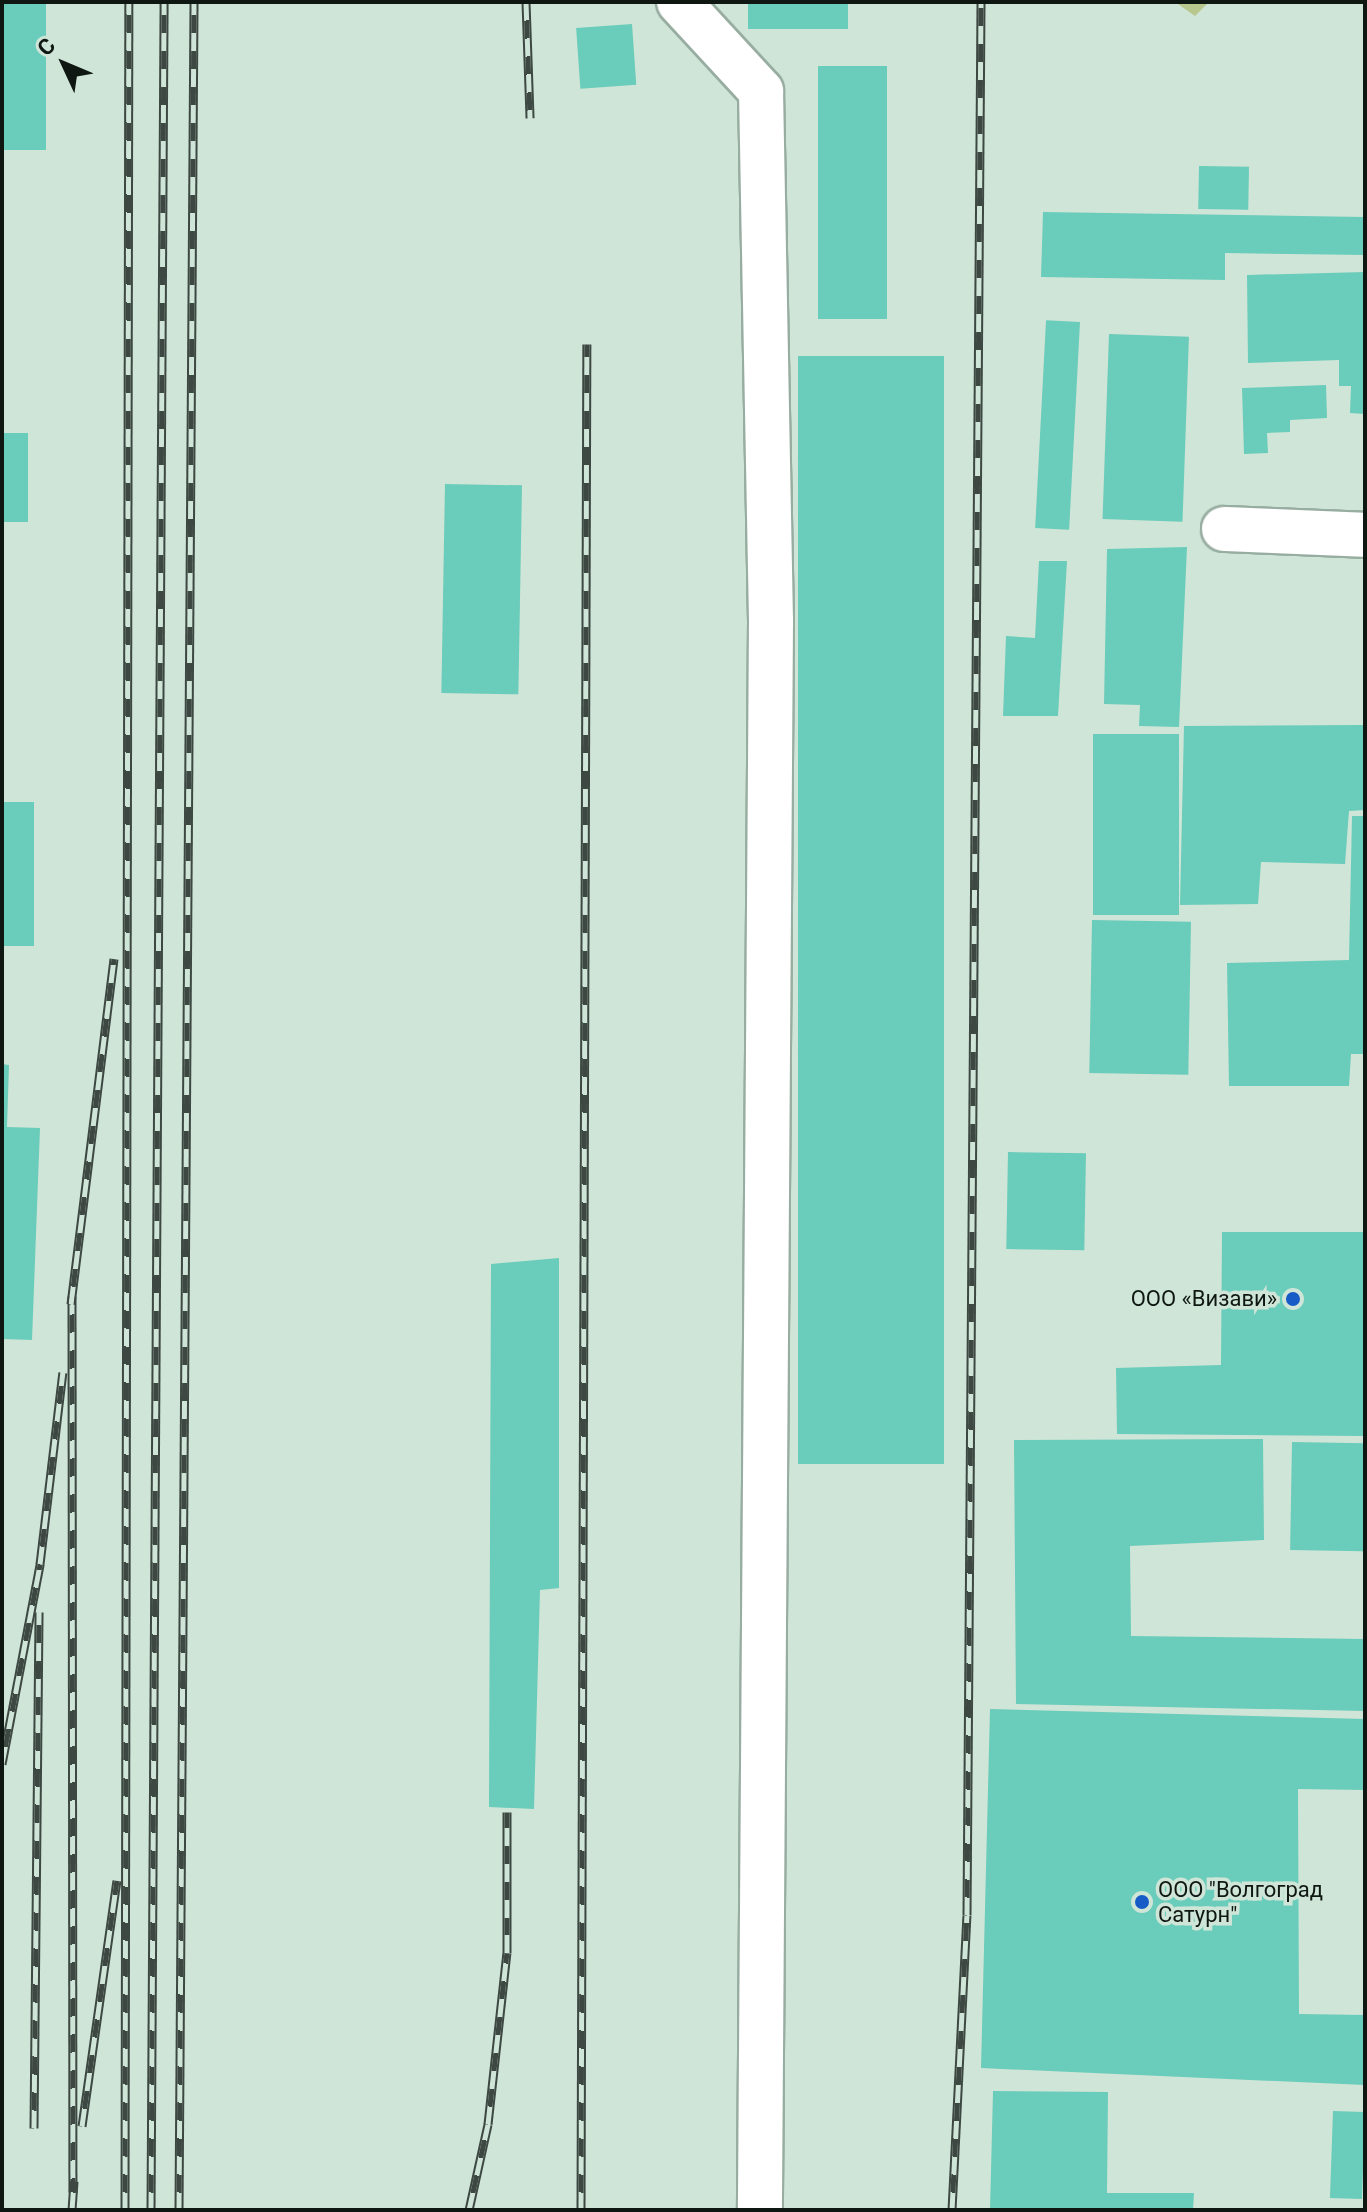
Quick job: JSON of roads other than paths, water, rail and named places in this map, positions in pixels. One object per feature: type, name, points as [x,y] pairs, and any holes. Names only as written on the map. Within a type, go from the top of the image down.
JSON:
[{"type":"lane","points":[[679,2],[761,91],[771,621],[760,2210]]},
{"type":"lane","points":[[1224,529],[1365,535]]},
{"type":"railway","points":[[125,2210],[129,2]]},
{"type":"railway","points":[[151,2210],[164,2]]},
{"type":"railway","points":[[179,2210],[194,2]]},
{"type":"railway","points":[[526,2],[530,118]]},
{"type":"railway","points":[[952,2210],[967,1915],[981,2]]},
{"type":"railway","points":[[581,2210],[587,344]]},
{"type":"railway","points":[[71,1304],[114,959]]},
{"type":"railway","points":[[72,1296],[73,2192]]},
{"type":"railway","points":[[2,1764],[40,1564],[63,1372]]},
{"type":"railway","points":[[34,2128],[39,1612]]},
{"type":"railway","points":[[469,2210],[488,2124],[507,1953],[507,1812]]},
{"type":"railway","points":[[82,2126],[117,1880]]},
{"type":"railway","points":[[72,2210],[74,2181]]},
{"type":"place","name":"ООО «Визави»","points":[[1293,1299]]},
{"type":"place","name":"ООО \"Волгоград Сатурн\"","points":[[1142,1902]]}]
